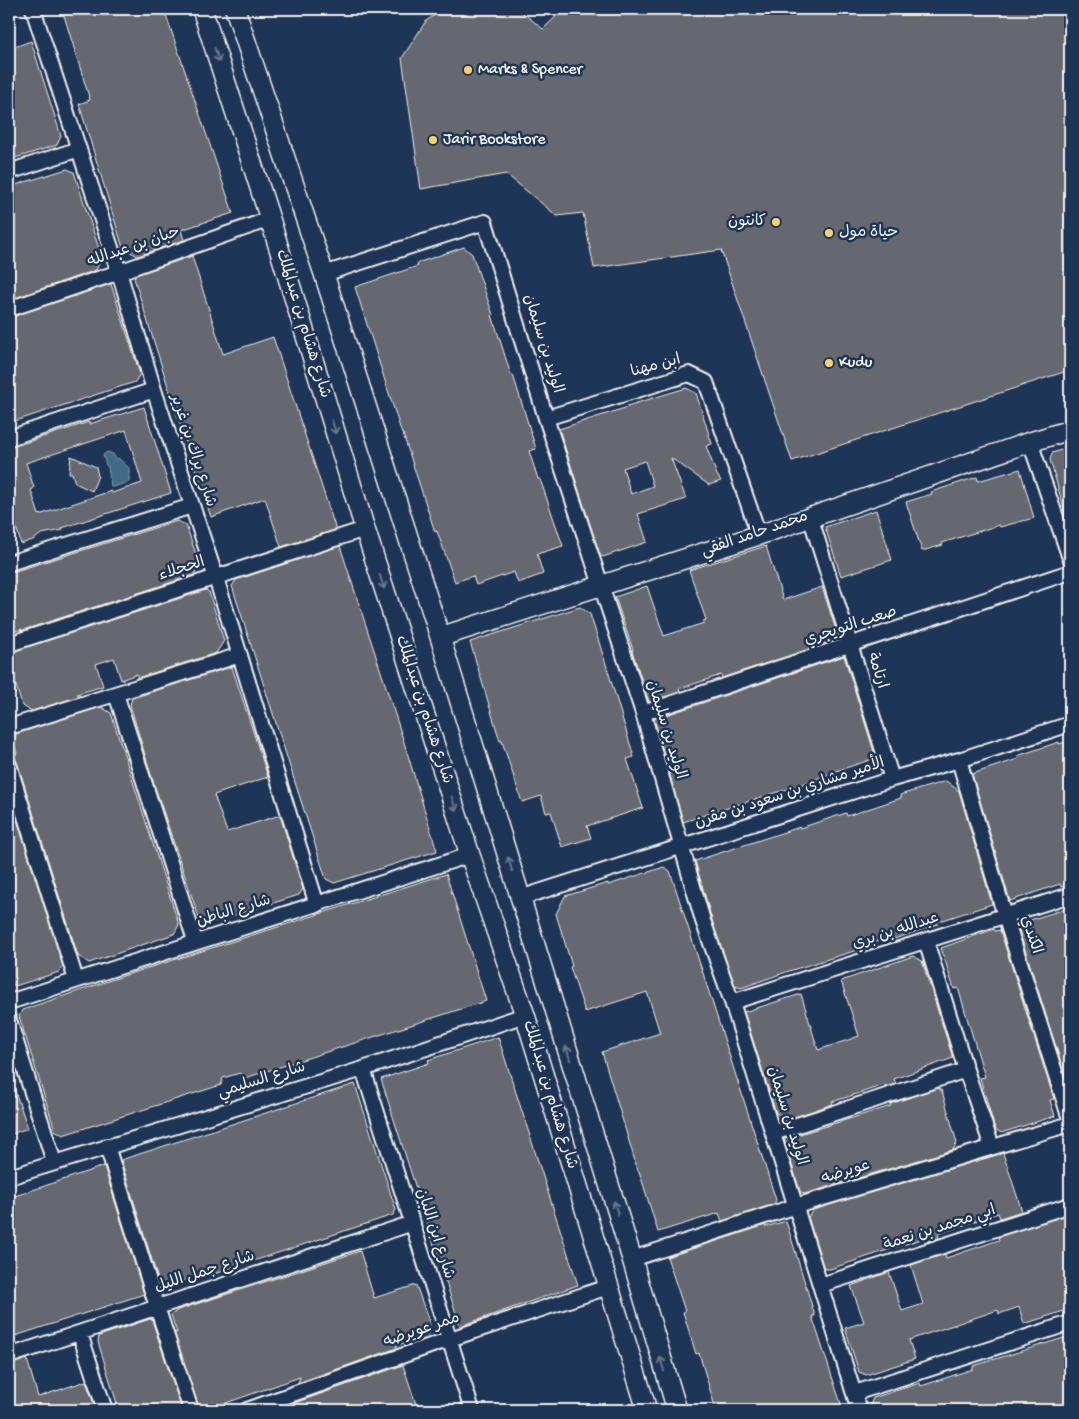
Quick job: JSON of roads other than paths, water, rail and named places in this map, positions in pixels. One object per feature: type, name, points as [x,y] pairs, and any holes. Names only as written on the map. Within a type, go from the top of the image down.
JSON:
[{"type":"street","name":"شارع براك بن غرير","points":[[33,9],[216,578],[317,905]]},
{"type":"street","name":"شارع هشام بن عبدالملك","points":[[202,9],[270,219],[365,529],[470,855],[525,1016],[647,1410]]},
{"type":"street","name":"شارع هشام بن عبدالملك","points":[[235,9],[324,274],[440,637],[677,1410]]},
{"type":"street","points":[[9,172],[79,149]]},
{"type":"street","name":"حبان بن عبدالله","points":[[9,309],[270,219]]},
{"type":"street","name":"الوليد بن سليمان","points":[[324,274],[485,222],[546,418],[643,714],[703,921],[732,1002],[860,1410]]},
{"type":"street","name":"ابن مهنا","points":[[546,418],[689,374],[706,382],[759,534]]},
{"type":"street","points":[[9,438],[154,390]]},
{"type":"street","name":"محمد حامد الفقي","points":[[440,637],[601,586],[1070,430]]},
{"type":"street","points":[[1030,442],[1070,558]]},
{"type":"street","points":[[9,563],[192,506]]},
{"type":"street","name":"ارتامة","points":[[810,516],[892,779]]},
{"type":"street","name":"الحجلاء","points":[[9,644],[365,529]]},
{"type":"street","name":"صعب التويجري","points":[[643,714],[1070,572]]},
{"type":"street","points":[[9,727],[240,655]]},
{"type":"street","points":[[116,694],[195,942]]},
{"type":"street","name":"الأمير مشاري بن سعود بن مقرن","points":[[520,898],[1070,724]]},
{"type":"street","name":"الكندي","points":[[959,760],[1005,916],[1070,1119]]},
{"type":"street","points":[[9,765],[76,980]]},
{"type":"street","name":"شارع الباطن","points":[[9,1002],[470,855]]},
{"type":"street","name":"عبدالله بن بري","points":[[732,1002],[1070,895]]},
{"type":"street","points":[[926,941],[992,1147]]},
{"type":"street","name":"شارع السليمي","points":[[9,1177],[363,1069],[525,1016]]},
{"type":"street","points":[[9,1020],[54,1162]]},
{"type":"street","name":"شارع ابن اللبان","points":[[363,1069],[472,1410]]},
{"type":"street","points":[[773,1132],[966,1070]]},
{"type":"street","name":"عويرضه","points":[[632,1259],[796,1206],[1070,1124]]},
{"type":"street","points":[[107,1146],[191,1410]]},
{"type":"street","name":"ابي محمد بن نعمة","points":[[821,1286],[1070,1205]]},
{"type":"street","name":"شارع جمل الليل","points":[[9,1356],[412,1223]]},
{"type":"street","name":"ممر عويرضه","points":[[247,1410],[274,1406],[450,1339],[608,1287]]},
{"type":"street","points":[[855,1393],[1070,1323]]},
{"type":"street","points":[[80,1334],[105,1410]]},
{"type":"water","points":[[107,452],[113,454],[116,459],[118,458],[129,468],[129,482],[111,486],[108,467],[103,455]]},
{"type":"place","name":"Marks & Spencer","points":[[468,70]]},
{"type":"place","name":"Jarir Bookstore","points":[[433,140]]},
{"type":"place","name":"كانتون","points":[[776,222]]},
{"type":"place","name":"حياة مول","points":[[829,233]]},
{"type":"place","name":"Kudu","points":[[829,363]]}]
